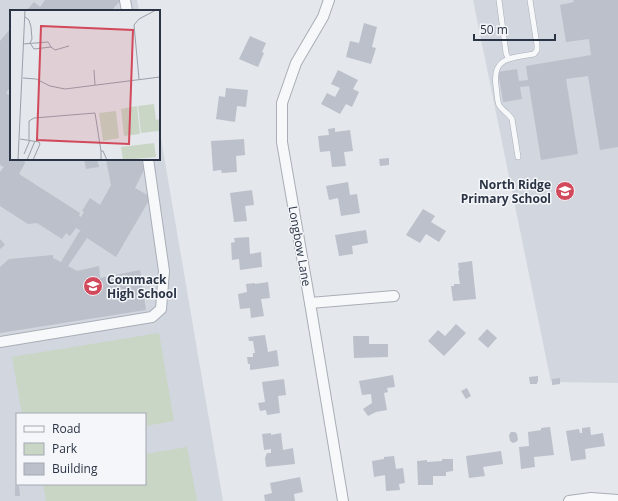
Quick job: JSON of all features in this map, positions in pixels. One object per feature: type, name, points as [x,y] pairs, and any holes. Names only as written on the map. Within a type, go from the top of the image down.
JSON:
[{"type":"street","points":[[125,0],[127,10]]},
{"type":"street","name":"Longbow Lane","points":[[329,0],[323,17],[296,63],[282,103],[282,142],[343,501]]},
{"type":"street","points":[[0,342],[152,317],[161,309],[164,271],[148,160]]},
{"type":"street","points":[[310,303],[394,296]]},
{"type":"street","points":[[569,501],[591,498],[618,500]]},
{"type":"lane","points":[[499,0],[506,53],[508,58]]},
{"type":"lane","points":[[518,157],[512,119],[499,104],[495,80],[496,70],[500,64],[508,58],[534,54],[537,50],[530,0]]},
{"type":"shaded area","name":"Commack High School","points":[[0,0],[137,0],[139,10],[10,10],[10,160],[160,160],[160,133],[223,501],[0,501]]},
{"type":"shaded area","name":"North Ridge Primary School","points":[[473,0],[618,0],[618,383],[551,382]]},
{"type":"green space","points":[[159,333],[174,421],[146,426],[146,413],[22,413],[12,357]]},
{"type":"green space","points":[[187,447],[197,501],[46,501],[43,485],[146,485],[146,454]]},
{"type":"building","points":[[45,0],[120,0],[112,10],[27,10],[34,2],[40,7]]},
{"type":"building","points":[[573,0],[618,0],[618,147],[600,150],[588,76],[566,79],[578,154],[541,160],[529,86],[520,87],[522,99],[503,102],[498,72],[517,69],[519,81],[528,80],[526,66],[591,55],[589,39],[566,42],[560,5],[574,2]]},
{"type":"building","points":[[364,23],[377,27],[372,47],[376,48],[371,64],[346,57],[350,41],[359,43]]},
{"type":"building","points":[[10,29],[10,87],[6,93],[10,96],[10,160],[24,160],[25,163],[19,174],[80,213],[79,216],[81,217],[84,212],[82,211],[90,198],[100,205],[111,185],[106,160],[145,160],[145,168],[135,188],[151,197],[116,257],[87,238],[68,266],[77,271],[99,266],[100,278],[140,270],[146,310],[0,333],[0,267],[9,259],[53,255],[53,258],[61,262],[81,231],[76,228],[70,236],[66,233],[62,239],[37,223],[28,224],[0,206],[0,172],[4,167],[0,165],[0,41]]},
{"type":"building","points":[[250,36],[266,43],[262,52],[264,53],[258,67],[239,59]]},
{"type":"building","points":[[338,70],[358,80],[353,89],[359,92],[352,107],[346,104],[340,114],[321,104],[327,93],[335,97],[340,88],[331,84]]},
{"type":"building","points":[[226,88],[248,90],[246,107],[237,106],[235,122],[216,119],[219,96],[225,97]]},
{"type":"building","points":[[335,128],[335,132],[350,130],[353,151],[344,152],[346,166],[332,167],[330,151],[320,152],[318,136],[329,135],[328,129]]},
{"type":"building","points":[[244,139],[245,155],[236,156],[237,172],[222,173],[221,170],[213,171],[211,141]]},
{"type":"building","points":[[389,158],[389,165],[380,166],[379,159]]},
{"type":"building","points":[[84,160],[97,160],[99,167],[86,169]]},
{"type":"building","points":[[348,182],[350,195],[357,194],[360,213],[341,216],[338,198],[329,200],[326,186]]},
{"type":"building","points":[[252,190],[254,205],[245,206],[247,221],[234,222],[230,193]]},
{"type":"building","points":[[423,209],[435,216],[431,222],[446,231],[439,242],[426,234],[420,243],[406,235]]},
{"type":"building","points":[[366,230],[368,243],[352,246],[353,254],[339,256],[335,235]]},
{"type":"building","points":[[249,237],[250,254],[261,252],[262,267],[240,270],[239,259],[232,260],[231,243],[235,242],[234,238]]},
{"type":"building","points":[[0,239],[5,245],[0,249]]},
{"type":"building","points":[[472,261],[476,299],[453,301],[451,286],[454,286],[454,284],[460,284],[458,263]]},
{"type":"building","points":[[268,282],[270,298],[261,299],[264,316],[251,318],[250,308],[240,309],[238,294],[247,292],[246,284]]},
{"type":"building","points":[[456,324],[466,333],[444,356],[428,341],[438,330],[445,336]]},
{"type":"building","points":[[487,329],[497,338],[488,348],[478,339]]},
{"type":"building","points":[[265,335],[268,352],[277,350],[279,366],[250,370],[250,364],[248,364],[247,357],[253,357],[253,353],[255,353],[253,341],[249,341],[248,337]]},
{"type":"building","points":[[353,336],[369,336],[369,344],[388,344],[388,357],[354,358]]},
{"type":"building","points":[[393,375],[395,387],[387,388],[388,392],[384,393],[387,410],[376,412],[368,416],[363,409],[372,403],[371,394],[362,395],[359,381]]},
{"type":"building","points":[[538,376],[537,384],[530,384],[529,377]]},
{"type":"building","points":[[560,378],[560,384],[552,385],[552,379]]},
{"type":"building","points":[[284,379],[286,395],[278,396],[280,413],[267,415],[266,410],[260,411],[258,403],[265,402],[262,382]]},
{"type":"building","points":[[467,388],[471,396],[466,399],[461,391]]},
{"type":"building","points":[[550,427],[554,455],[534,457],[535,467],[521,469],[519,447],[529,446],[528,432]]},
{"type":"building","points":[[590,427],[591,435],[603,433],[605,446],[585,449],[586,459],[571,461],[566,431],[579,429],[580,433],[582,433],[582,428]]},
{"type":"building","points":[[511,432],[515,432],[517,434],[518,440],[513,443],[510,441],[509,435]]},
{"type":"building","points":[[271,433],[271,435],[281,433],[283,450],[293,448],[295,464],[266,467],[265,458],[267,453],[271,453],[271,449],[264,450],[262,434]]},
{"type":"building","points":[[501,451],[503,464],[483,467],[485,476],[469,478],[466,456]]},
{"type":"building","points":[[394,456],[396,469],[403,468],[405,483],[399,484],[400,490],[386,491],[385,475],[374,477],[372,461],[384,459],[384,457]]},
{"type":"building","points":[[442,459],[453,459],[453,471],[446,472],[446,476],[433,476],[433,485],[418,485],[417,461],[442,461]]},
{"type":"building","points":[[300,477],[303,492],[294,494],[295,501],[265,501],[264,495],[272,493],[270,483]]},
{"type":"building","points":[[15,486],[19,486],[20,496],[15,496]]},
{"type":"place","name":"North Ridge Primary School","points":[[565,191]]},
{"type":"place","name":"Commack High School","points":[[93,286]]}]
